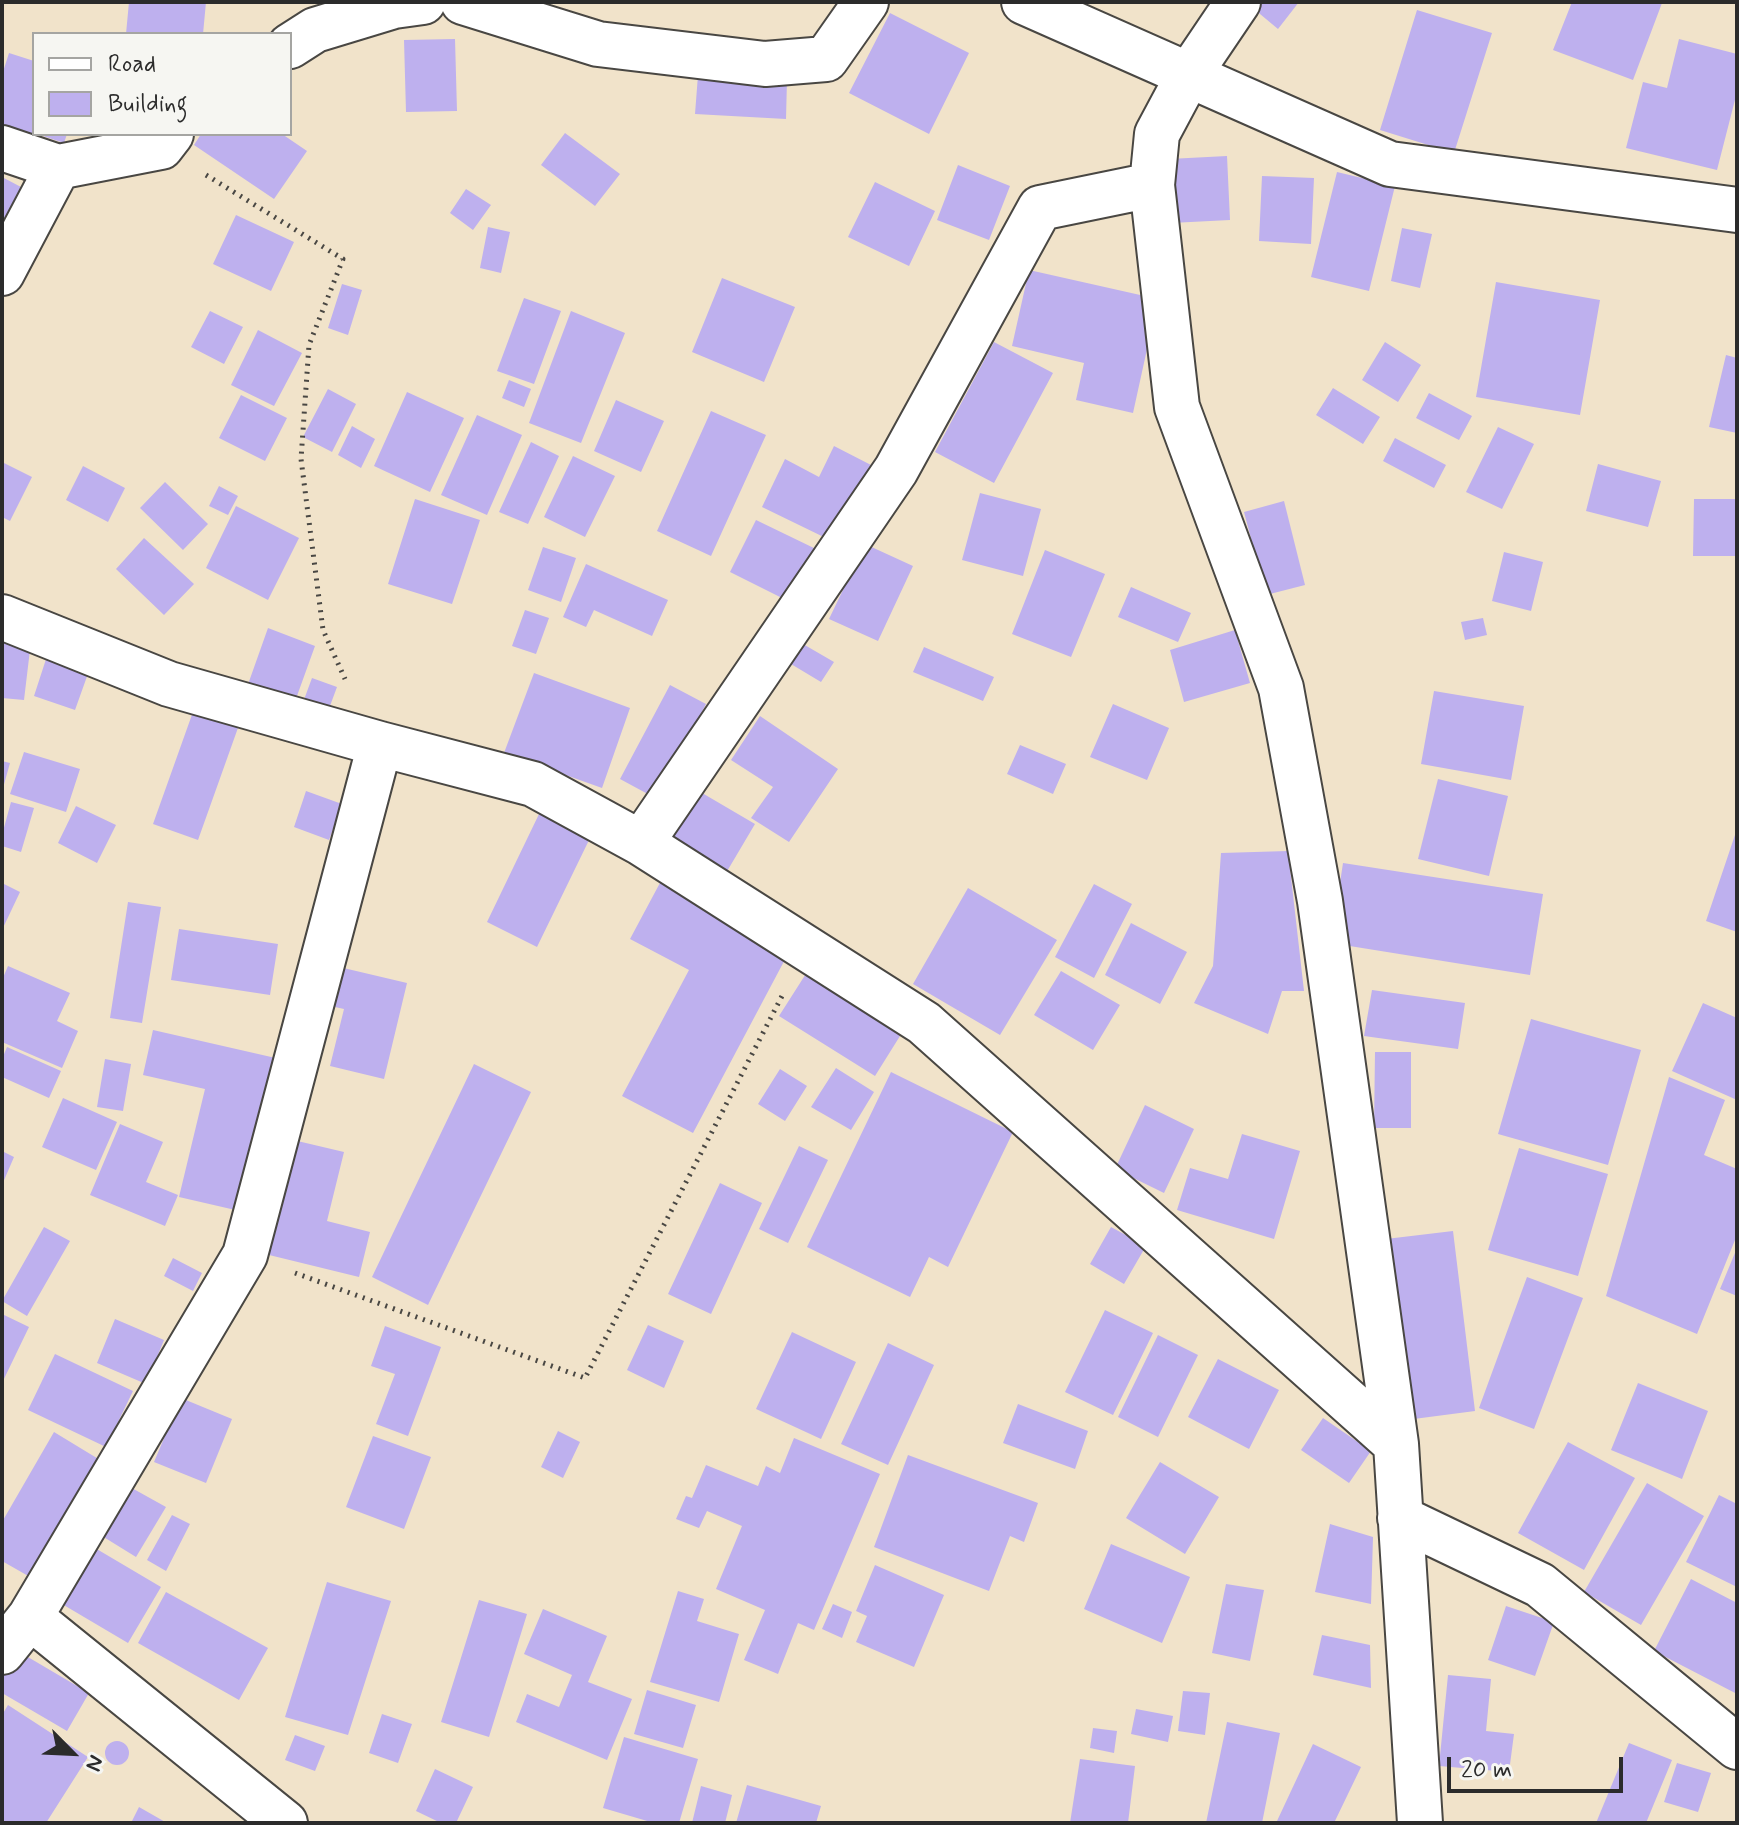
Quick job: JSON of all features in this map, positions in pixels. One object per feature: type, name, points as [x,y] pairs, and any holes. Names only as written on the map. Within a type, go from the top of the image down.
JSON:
[{"type":"street","points":[[292,45],[315,30],[394,6],[423,2]]},
{"type":"street","points":[[463,2],[598,44],[765,64],[826,59],[866,2]]},
{"type":"street","points":[[1024,2],[1390,164],[1737,210]]},
{"type":"street","points":[[1238,2],[1188,76],[1157,134],[1152,185],[1177,407],[1281,688],[1320,901],[1396,1444],[1420,1823]]},
{"type":"street","points":[[2,148],[58,167],[166,140]]},
{"type":"street","points":[[2,273],[58,167]]},
{"type":"street","points":[[641,843],[896,470],[1040,208],[1152,185]]},
{"type":"street","points":[[2,617],[169,684],[533,784],[641,843],[924,1023],[1396,1444]]},
{"type":"street","points":[[2,1652],[30,1617],[245,1255],[380,744]]},
{"type":"street","points":[[1400,1518],[1540,1585],[1737,1747]]},
{"type":"street","points":[[30,1617],[285,1823]]},
{"type":"path","points":[[166,140],[343,259],[309,345],[301,459],[323,630],[347,684],[332,731]]},
{"type":"path","points":[[245,1255],[585,1378],[807,948]]},
{"type":"building","points":[[129,2],[206,2],[203,32],[126,32]]},
{"type":"building","points":[[1259,2],[1299,2],[1278,29],[1254,9]]},
{"type":"building","points":[[1572,2],[1662,3],[1633,80],[1553,50]]},
{"type":"building","points":[[1417,10],[1492,33],[1454,153],[1380,130]]},
{"type":"building","points":[[890,13],[969,53],[929,134],[849,93]]},
{"type":"building","points":[[455,39],[457,111],[406,112],[404,40]]},
{"type":"building","points":[[1679,39],[1737,54],[1737,92],[1717,170],[1626,148],[1643,82],[1667,88]]},
{"type":"building","points":[[9,53],[32,60],[32,133],[2,124],[2,75]]},
{"type":"building","points":[[698,75],[787,79],[786,119],[695,114]]},
{"type":"building","points":[[565,133],[620,174],[595,206],[541,165]]},
{"type":"building","points":[[43,136],[66,136],[64,143]]},
{"type":"building","points":[[200,136],[285,136],[307,151],[274,199],[194,145]]},
{"type":"building","points":[[1227,156],[1230,220],[1171,223],[1169,159]]},
{"type":"building","points":[[958,165],[1010,186],[989,240],[937,220]]},
{"type":"building","points":[[1337,172],[1395,186],[1369,291],[1311,277]]},
{"type":"building","points":[[1262,176],[1314,178],[1311,244],[1259,241]]},
{"type":"building","points":[[2,177],[21,187],[2,223]]},
{"type":"building","points":[[875,182],[935,211],[909,266],[848,237]]},
{"type":"building","points":[[466,189],[491,205],[473,230],[450,213]]},
{"type":"building","points":[[236,215],[294,242],[271,291],[213,264]]},
{"type":"building","points":[[488,227],[510,232],[501,273],[480,268]]},
{"type":"building","points":[[1402,228],[1432,234],[1420,288],[1391,281]]},
{"type":"building","points":[[1029,270],[1158,299],[1133,413],[1076,400],[1084,363],[1012,346]]},
{"type":"building","points":[[722,278],[795,307],[764,382],[692,352]]},
{"type":"building","points":[[1496,282],[1600,300],[1580,415],[1476,397]]},
{"type":"building","points":[[342,284],[362,290],[348,335],[328,328]]},
{"type":"building","points":[[524,298],[561,311],[534,384],[497,371]]},
{"type":"building","points":[[210,311],[243,327],[224,364],[191,347]]},
{"type":"building","points":[[571,311],[625,333],[581,443],[529,423]]},
{"type":"building","points":[[258,330],[302,353],[274,406],[231,385]]},
{"type":"building","points":[[994,342],[1053,373],[994,483],[935,452]]},
{"type":"building","points":[[1385,342],[1421,365],[1398,402],[1362,380]]},
{"type":"building","points":[[1726,355],[1737,358],[1737,433],[1709,427]]},
{"type":"building","points":[[509,380],[531,389],[524,407],[502,398]]},
{"type":"building","points":[[1333,388],[1380,417],[1363,444],[1316,415]]},
{"type":"building","points":[[328,389],[356,404],[332,452],[303,437]]},
{"type":"building","points":[[407,392],[464,418],[430,492],[374,466]]},
{"type":"building","points":[[1429,393],[1472,416],[1459,440],[1416,418]]},
{"type":"building","points":[[241,395],[287,418],[265,461],[219,438]]},
{"type":"building","points":[[616,400],[664,421],[641,472],[594,451]]},
{"type":"building","points":[[711,411],[766,435],[711,556],[657,531]]},
{"type":"building","points":[[477,415],[522,435],[487,515],[441,495]]},
{"type":"building","points":[[352,426],[375,439],[361,468],[338,455]]},
{"type":"building","points":[[1498,427],[1534,444],[1502,509],[1466,492]]},
{"type":"building","points":[[1395,438],[1446,465],[1434,488],[1383,461]]},
{"type":"building","points":[[531,442],[559,456],[528,524],[499,512]]},
{"type":"building","points":[[834,446],[871,465],[834,542],[762,507],[785,459],[819,477]]},
{"type":"building","points":[[573,456],[615,476],[585,537],[544,517]]},
{"type":"building","points":[[2,462],[32,477],[10,521],[2,517]]},
{"type":"building","points":[[1598,464],[1661,481],[1648,527],[1586,511]]},
{"type":"building","points":[[83,466],[125,488],[108,522],[66,500]]},
{"type":"building","points":[[165,482],[208,524],[183,550],[140,508]]},
{"type":"building","points":[[219,486],[238,496],[228,515],[209,506]]},
{"type":"building","points":[[980,493],[1041,509],[1023,576],[962,560]]},
{"type":"building","points":[[415,499],[480,520],[452,604],[388,584]]},
{"type":"building","points":[[1694,499],[1737,499],[1737,556],[1693,556]]},
{"type":"building","points":[[1284,501],[1305,585],[1266,595],[1244,512]]},
{"type":"building","points":[[236,506],[299,538],[268,600],[206,568]]},
{"type":"building","points":[[756,520],[818,550],[792,603],[730,572]]},
{"type":"building","points":[[144,538],[194,584],[164,615],[116,569]]},
{"type":"building","points":[[865,544],[913,566],[878,641],[829,619]]},
{"type":"building","points":[[543,547],[576,558],[561,602],[528,590]]},
{"type":"building","points":[[1045,550],[1105,574],[1071,657],[1012,634]]},
{"type":"building","points":[[1504,552],[1543,562],[1531,611],[1492,601]]},
{"type":"building","points":[[586,564],[668,600],[652,636],[594,610],[586,627],[563,617]]},
{"type":"building","points":[[1131,587],[1191,613],[1178,642],[1118,617]]},
{"type":"building","points":[[525,610],[549,618],[536,654],[512,646]]},
{"type":"building","points":[[1483,618],[1487,635],[1465,640],[1461,622]]},
{"type":"building","points":[[268,628],[315,646],[293,707],[246,690]]},
{"type":"building","points":[[2,630],[32,633],[24,700],[2,698]]},
{"type":"building","points":[[1235,630],[1250,683],[1184,702],[1170,650]]},
{"type":"building","points":[[803,644],[834,662],[821,682],[791,664]]},
{"type":"building","points":[[924,647],[994,677],[983,701],[913,672]]},
{"type":"building","points":[[48,653],[90,668],[75,710],[34,696]]},
{"type":"building","points":[[534,673],[630,708],[602,788],[504,753]]},
{"type":"building","points":[[312,678],[337,687],[327,714],[302,705]]},
{"type":"building","points":[[670,685],[706,704],[657,799],[620,779]]},
{"type":"building","points":[[1434,691],[1524,706],[1511,780],[1421,764]]},
{"type":"building","points":[[1113,704],[1169,728],[1147,780],[1090,757]]},
{"type":"building","points":[[194,709],[239,725],[198,840],[153,824]]},
{"type":"building","points":[[760,716],[838,769],[789,842],[751,818],[773,787],[731,760]]},
{"type":"building","points":[[1020,745],[1066,764],[1053,794],[1007,774]]},
{"type":"building","points":[[24,752],[80,769],[66,812],[10,794]]},
{"type":"building","points":[[2,761],[10,763],[3,788],[2,788]]},
{"type":"building","points":[[1438,779],[1508,796],[1489,876],[1418,859]]},
{"type":"building","points":[[697,790],[755,824],[726,873],[668,839]]},
{"type":"building","points":[[306,791],[342,804],[329,840],[294,827]]},
{"type":"building","points":[[11,802],[34,808],[21,852],[2,846]]},
{"type":"building","points":[[76,806],[116,825],[97,863],[58,843]]},
{"type":"building","points":[[540,812],[591,836],[537,947],[487,922]]},
{"type":"building","points":[[1737,832],[1737,932],[1706,921]]},
{"type":"building","points":[[1288,851],[1304,991],[1282,991],[1268,1034],[1194,1003],[1213,966],[1221,853]]},
{"type":"building","points":[[1343,863],[1543,894],[1530,975],[1331,943]]},
{"type":"building","points":[[661,881],[790,950],[693,1133],[622,1096],[689,970],[630,939]]},
{"type":"building","points":[[2,883],[20,892],[2,930]]},
{"type":"building","points":[[1094,884],[1132,904],[1094,978],[1055,957]]},
{"type":"building","points":[[968,888],[1057,940],[1000,1035],[913,984]]},
{"type":"building","points":[[128,902],[161,907],[142,1023],[110,1018]]},
{"type":"building","points":[[1131,923],[1187,952],[1160,1004],[1105,975]]},
{"type":"building","points":[[179,929],[278,944],[270,995],[171,980]]},
{"type":"building","points":[[8,966],[70,993],[57,1021],[78,1031],[62,1068],[2,1042],[2,980]]},
{"type":"building","points":[[335,966],[407,983],[384,1079],[330,1066],[344,1009],[326,1005]]},
{"type":"building","points":[[809,969],[905,1028],[875,1076],[779,1016]]},
{"type":"building","points":[[1061,971],[1120,1005],[1093,1050],[1034,1015]]},
{"type":"building","points":[[1372,990],[1465,1003],[1458,1049],[1364,1036]]},
{"type":"building","points":[[1703,1003],[1737,1018],[1737,1100],[1672,1071]]},
{"type":"building","points":[[1531,1019],[1641,1050],[1608,1165],[1498,1134]]},
{"type":"building","points":[[153,1030],[280,1059],[244,1212],[179,1197],[205,1089],[143,1075]]},
{"type":"building","points":[[7,1047],[61,1071],[49,1098],[2,1077],[2,1059]]},
{"type":"building","points":[[1375,1052],[1411,1052],[1411,1128],[1374,1128]]},
{"type":"building","points":[[105,1059],[131,1064],[123,1111],[97,1107]]},
{"type":"building","points":[[474,1064],[531,1092],[428,1305],[372,1277]]},
{"type":"building","points":[[836,1068],[874,1092],[851,1130],[811,1107]]},
{"type":"building","points":[[780,1069],[807,1086],[785,1121],[758,1104]]},
{"type":"building","points":[[891,1072],[1013,1132],[948,1267],[929,1257],[910,1297],[807,1247]]},
{"type":"building","points":[[1669,1077],[1725,1100],[1704,1155],[1737,1169],[1737,1235],[1697,1334],[1606,1296]]},
{"type":"building","points":[[63,1098],[117,1122],[96,1170],[42,1147]]},
{"type":"building","points":[[1145,1105],[1194,1129],[1164,1193],[1115,1169]]},
{"type":"building","points":[[120,1124],[163,1142],[146,1182],[178,1195],[165,1226],[90,1195]]},
{"type":"building","points":[[1242,1134],[1300,1151],[1274,1239],[1177,1210],[1190,1168],[1228,1179]]},
{"type":"building","points":[[289,1139],[344,1152],[327,1221],[370,1232],[359,1277],[261,1253]]},
{"type":"building","points":[[799,1146],[828,1160],[788,1243],[759,1229]]},
{"type":"building","points":[[1519,1148],[1608,1174],[1578,1276],[1488,1250]]},
{"type":"building","points":[[2,1151],[14,1157],[2,1185]]},
{"type":"building","points":[[720,1183],[762,1203],[711,1314],[668,1294]]},
{"type":"building","points":[[44,1227],[70,1241],[27,1316],[2,1301]]},
{"type":"building","points":[[1111,1227],[1146,1246],[1124,1284],[1090,1264]]},
{"type":"building","points":[[1453,1231],[1475,1411],[1406,1420],[1386,1239]]},
{"type":"building","points":[[1737,1248],[1737,1296],[1720,1289]]},
{"type":"building","points":[[173,1258],[202,1273],[193,1291],[164,1276]]},
{"type":"building","points":[[1527,1277],[1583,1298],[1534,1429],[1479,1408]]},
{"type":"building","points":[[1105,1310],[1153,1333],[1113,1415],[1065,1392]]},
{"type":"building","points":[[2,1314],[29,1327],[2,1383]]},
{"type":"building","points":[[115,1319],[164,1340],[146,1384],[97,1363]]},
{"type":"building","points":[[648,1325],[684,1341],[664,1388],[627,1370]]},
{"type":"building","points":[[385,1326],[441,1347],[408,1436],[376,1424],[395,1374],[371,1366]]},
{"type":"building","points":[[792,1332],[856,1362],[821,1439],[756,1409]]},
{"type":"building","points":[[1158,1335],[1198,1355],[1158,1437],[1118,1417]]},
{"type":"building","points":[[888,1343],[934,1365],[888,1465],[841,1444]]},
{"type":"building","points":[[55,1354],[133,1391],[106,1447],[28,1410]]},
{"type":"building","points":[[1218,1359],[1279,1390],[1249,1449],[1188,1417]]},
{"type":"building","points":[[1638,1383],[1708,1411],[1682,1479],[1611,1450]]},
{"type":"building","points":[[181,1398],[232,1419],[206,1483],[154,1462]]},
{"type":"building","points":[[1018,1404],[1088,1431],[1075,1469],[1003,1443]]},
{"type":"building","points":[[1323,1418],[1371,1451],[1349,1483],[1301,1450]]},
{"type":"building","points":[[558,1431],[580,1442],[563,1478],[541,1467]]},
{"type":"building","points":[[54,1432],[105,1463],[37,1581],[2,1561],[2,1522]]},
{"type":"building","points":[[373,1436],[431,1457],[404,1529],[346,1507]]},
{"type":"building","points":[[794,1438],[880,1474],[814,1630],[798,1623],[778,1674],[744,1660],[765,1610],[716,1589],[742,1526],[707,1511],[699,1528],[676,1519],[686,1496],[692,1498],[706,1465],[758,1486],[766,1466],[780,1473]]},
{"type":"building","points":[[1568,1442],[1635,1478],[1584,1570],[1518,1533]]},
{"type":"building","points":[[908,1455],[1038,1503],[1024,1542],[1010,1536],[989,1591],[874,1547]]},
{"type":"building","points":[[1160,1462],[1219,1497],[1185,1554],[1126,1518]]},
{"type":"building","points":[[1647,1483],[1704,1516],[1641,1625],[1584,1592]]},
{"type":"building","points":[[130,1487],[166,1507],[136,1557],[102,1536]]},
{"type":"building","points":[[1719,1495],[1737,1504],[1737,1587],[1686,1562]]},
{"type":"building","points":[[172,1515],[190,1524],[166,1571],[147,1560]]},
{"type":"building","points":[[1330,1524],[1373,1537],[1371,1604],[1315,1592]]},
{"type":"building","points":[[1111,1544],[1190,1577],[1162,1643],[1084,1609]]},
{"type":"building","points":[[95,1548],[161,1587],[128,1643],[62,1604]]},
{"type":"building","points":[[875,1565],[944,1595],[914,1667],[856,1642],[867,1616],[856,1611]]},
{"type":"building","points":[[1691,1579],[1737,1603],[1737,1694],[1654,1651]]},
{"type":"building","points":[[327,1582],[391,1601],[348,1735],[285,1717]]},
{"type":"building","points":[[1226,1584],[1264,1590],[1250,1661],[1212,1653]]},
{"type":"building","points":[[678,1591],[704,1599],[697,1621],[739,1634],[719,1702],[650,1682]]},
{"type":"building","points":[[166,1592],[268,1648],[239,1700],[138,1643]]},
{"type":"building","points":[[479,1600],[527,1614],[489,1737],[441,1722]]},
{"type":"building","points":[[833,1604],[852,1612],[842,1638],[822,1629]]},
{"type":"building","points":[[1506,1606],[1554,1622],[1535,1676],[1488,1660]]},
{"type":"building","points":[[543,1609],[607,1636],[588,1682],[632,1699],[607,1760],[516,1722],[527,1694],[559,1707],[572,1675],[524,1654]]},
{"type":"building","points":[[1322,1635],[1370,1645],[1371,1688],[1313,1675]]},
{"type":"building","points":[[16,1650],[89,1693],[67,1731],[2,1693],[2,1672]]},
{"type":"building","points":[[1448,1675],[1491,1679],[1486,1731],[1514,1734],[1509,1772],[1439,1766]]},
{"type":"building","points":[[647,1690],[696,1705],[683,1748],[634,1734]]},
{"type":"building","points":[[1183,1691],[1210,1693],[1205,1735],[1178,1731]]},
{"type":"building","points":[[8,1705],[88,1757],[46,1823],[2,1823],[2,1715]]},
{"type":"building","points":[[1136,1709],[1173,1716],[1168,1742],[1131,1734]]},
{"type":"building","points":[[382,1714],[412,1724],[398,1763],[369,1753]]},
{"type":"building","points":[[1227,1722],[1280,1733],[1262,1823],[1206,1823]]},
{"type":"building","points":[[1093,1728],[1117,1731],[1114,1753],[1090,1748]]},
{"type":"building","points":[[295,1735],[325,1746],[315,1771],[285,1760]]},
{"type":"building","points":[[624,1737],[698,1759],[679,1823],[654,1823],[603,1808]]},
{"type":"building","points":[[112,1741],[122,1741],[129,1748],[129,1758],[122,1765],[112,1765],[105,1758],[105,1748]]},
{"type":"building","points":[[1629,1743],[1672,1760],[1646,1823],[1596,1823]]},
{"type":"building","points":[[1313,1744],[1361,1767],[1334,1823],[1280,1823],[1277,1821]]},
{"type":"building","points":[[1080,1759],[1135,1766],[1128,1823],[1070,1823]]},
{"type":"building","points":[[1677,1763],[1711,1773],[1698,1812],[1664,1802]]},
{"type":"building","points":[[435,1769],[473,1787],[456,1823],[441,1823],[416,1811]]},
{"type":"building","points":[[747,1785],[821,1806],[816,1823],[736,1823]]},
{"type":"building","points":[[701,1786],[732,1795],[725,1823],[692,1823]]},
{"type":"building","points":[[139,1807],[167,1823],[131,1823]]}]
